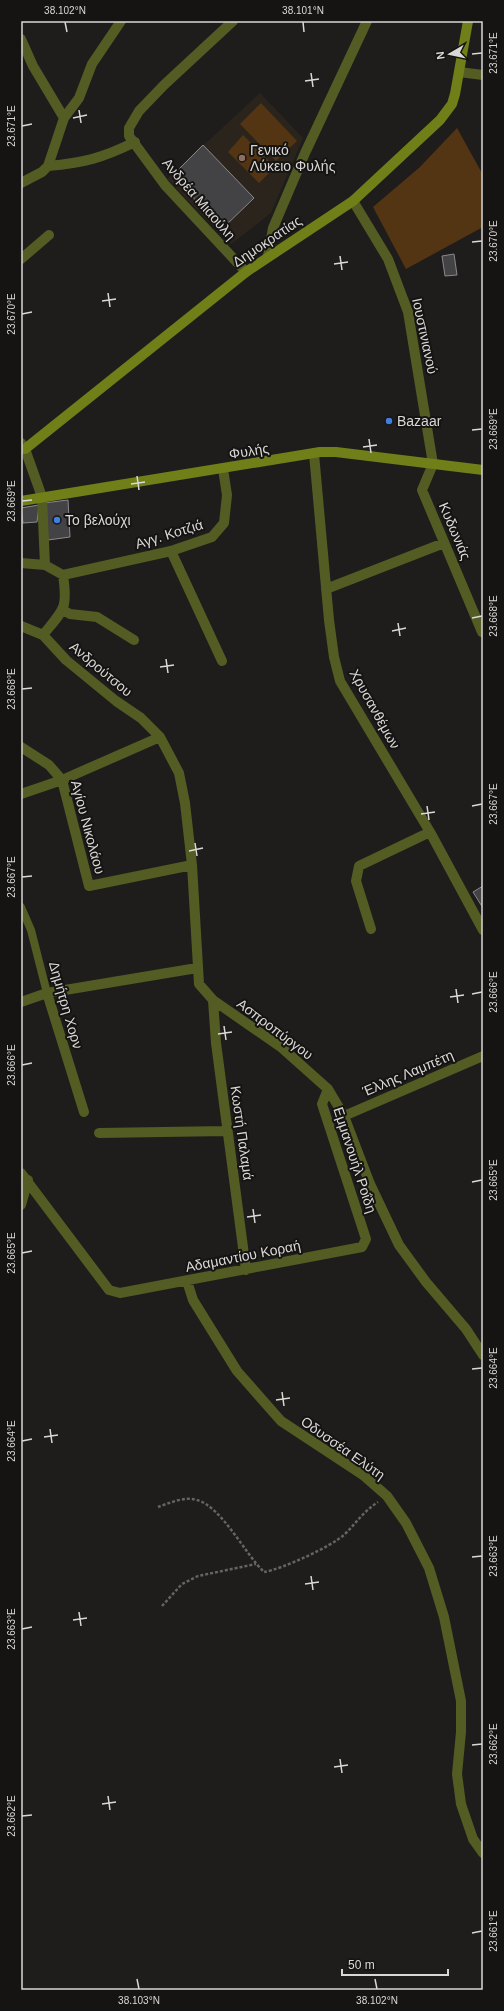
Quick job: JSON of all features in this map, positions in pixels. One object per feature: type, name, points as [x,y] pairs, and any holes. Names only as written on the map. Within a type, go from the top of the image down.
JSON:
[{"type":"street","points":[[21,184],[42,172],[48,166],[64,118],[79,98],[92,64],[121,21]]},
{"type":"street","points":[[48,166],[88,161],[112,154],[135,142],[129,136],[129,128],[139,111],[164,85],[233,21]]},
{"type":"street","points":[[268,256],[273,228],[302,160],[367,21]]},
{"type":"street","name":"Δημοκρατίας","points":[[23,446],[246,272],[353,201],[447,112],[452,104],[460,72],[468,21]]},
{"type":"street","points":[[21,39],[32,66],[64,118]]},
{"type":"street","points":[[460,72],[483,75]]},
{"type":"street","name":"Ανδρέα Μιαούλη","points":[[135,142],[165,185],[246,272]]},
{"type":"street","name":"Ιουστινιανού","points":[[353,201],[388,259],[408,312],[433,464]]},
{"type":"street","points":[[21,259],[49,235]]},
{"type":"street","points":[[23,446],[42,497],[45,565]]},
{"type":"street","name":"Φυλής","points":[[21,501],[314,454],[336,452],[483,470]]},
{"type":"street","name":"Χρυσανθέμων","points":[[314,454],[326,589],[334,657],[340,680],[430,832],[483,930]]},
{"type":"street","name":"Κυδωνιάς","points":[[433,464],[422,490],[482,632]]},
{"type":"street","name":"Αγγ. Κοτζιά","points":[[63,575],[171,551],[212,537],[224,523],[227,495],[223,469]]},
{"type":"street","points":[[326,589],[444,542]]},
{"type":"street","points":[[171,551],[222,661]]},
{"type":"street","points":[[21,562],[45,565],[63,575],[66,597],[63,610],[43,635]]},
{"type":"street","points":[[63,610],[70,614],[97,617],[134,640]]},
{"type":"street","name":"Ανδρούτσου","points":[[21,626],[43,635],[66,660],[116,701],[141,718],[160,737]]},
{"type":"street","points":[[21,794],[62,780],[160,737]]},
{"type":"street","name":"Ασπροπύργου","points":[[160,737],[179,773],[185,803],[192,865],[199,984],[213,1000],[282,1048],[328,1089],[344,1116],[370,1184],[399,1245],[426,1282],[466,1329],[483,1355]]},
{"type":"street","name":"Αγίου Νικολάου","points":[[21,747],[49,765],[62,780],[89,886],[192,865]]},
{"type":"street","points":[[371,929],[356,881],[359,866],[430,832]]},
{"type":"street","points":[[21,1002],[47,993],[197,968]]},
{"type":"street","name":"Δημήτρη Χορν","points":[[47,993],[84,1112]]},
{"type":"street","name":"Κωστή Παλαμά","points":[[213,1000],[216,1043],[246,1270]]},
{"type":"street","name":"Έλλης Λαμπέτη","points":[[344,1116],[483,1056]]},
{"type":"street","name":"Εμμανουήλ Ροΐδη","points":[[328,1089],[322,1104],[366,1239]]},
{"type":"street","points":[[100,1133],[227,1131]]},
{"type":"street","points":[[21,1205],[24,1176]]},
{"type":"street","name":"Αδαμαντίου Κοραή","points":[[24,1176],[109,1290],[120,1293],[362,1247],[366,1239]]},
{"type":"street","name":"Οδυσσέα Ελύτη","points":[[187,1281],[193,1300],[237,1371],[281,1421],[363,1475],[387,1496],[406,1523],[429,1568],[444,1617],[461,1701],[461,1732],[457,1774],[461,1804],[472,1839],[483,1853]]},
{"type":"lane","name":"Δημήτρη Χορν","points":[[21,907],[30,930],[47,993]]},
{"type":"path","points":[[158,1507],[175,1501],[197,1500],[209,1507],[226,1523],[256,1564],[264,1572],[276,1570],[330,1544],[344,1535],[366,1509],[387,1496]]},
{"type":"path","points":[[162,1606],[182,1584],[198,1576],[256,1564]]},
{"type":"shaded area","name":"Γενικό Λύκειο Φυλής","points":[[260,93],[303,138],[271,213],[231,244],[167,179]]},
{"type":"shaded area","points":[[261,103],[297,141],[276,161],[240,124]]},
{"type":"shaded area","points":[[457,128],[483,175],[483,227],[406,269],[373,207],[420,167]]},
{"type":"shaded area","points":[[243,135],[275,167],[259,183],[228,152]]},
{"type":"building","points":[[203,145],[254,198],[223,228],[172,176]]},
{"type":"building","points":[[454,254],[457,275],[445,276],[442,256]]},
{"type":"building","name":"Το βελούχι","points":[[68,500],[70,537],[48,540],[44,503]]},
{"type":"building","points":[[39,505],[37,522],[23,523],[21,508]]},
{"type":"building","points":[[483,886],[483,908],[473,892]]},
{"type":"place","name":"Γενικό Λύκειο Φυλής","points":[[242,158]]},
{"type":"place","name":"Bazaar","points":[[389,421]]},
{"type":"place","name":"Το βελούχι","points":[[57,520]]}]
